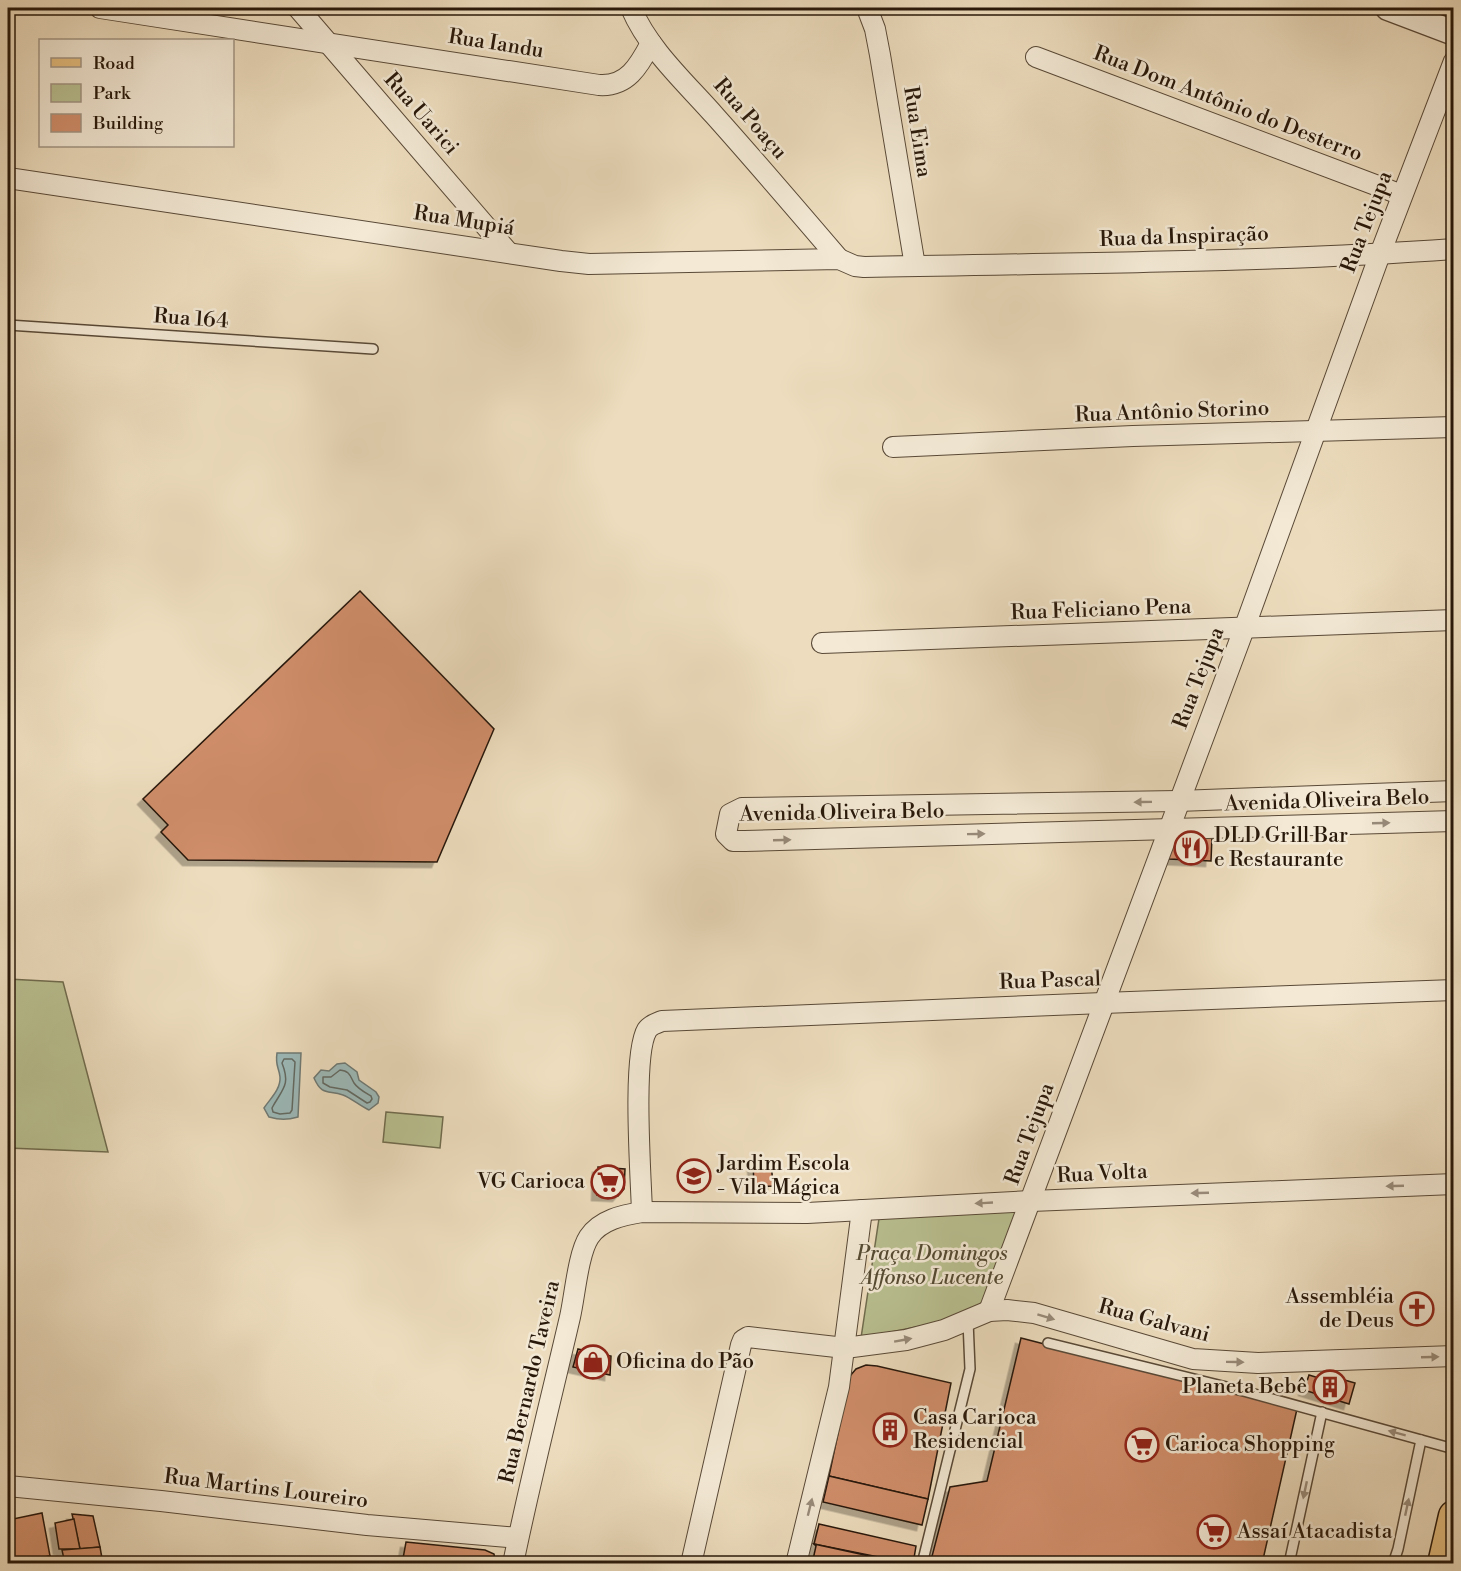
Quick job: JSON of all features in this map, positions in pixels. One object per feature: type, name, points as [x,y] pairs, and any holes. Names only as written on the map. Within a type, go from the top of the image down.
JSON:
[{"type":"main road","points":[[1443,1563],[1454,1516]]},
{"type":"street","name":"Rua Iandu","points":[[100,8],[609,86],[617,84],[632,72],[651,44]]},
{"type":"street","name":"Rua Uarici","points":[[298,8],[508,252]]},
{"type":"street","name":"Rua Poaçu","points":[[631,8],[651,44],[839,259]]},
{"type":"street","name":"Rua Eima","points":[[867,8],[880,55],[915,266]]},
{"type":"street","points":[[1388,8],[1454,33]]},
{"type":"street","name":"Rua Dom Antônio do Desterro","points":[[1036,57],[1402,195]]},
{"type":"street","name":"Rua Tejupa","points":[[989,1311],[1244,629],[1380,254],[1454,61]]},
{"type":"street","name":"Rua Mupiá","points":[[8,178],[589,264],[839,259],[864,267],[915,266]]},
{"type":"street","name":"Rua da Inspiração","points":[[915,266],[1189,262],[1454,249]]},
{"type":"street","name":"Rua Antônio Storino","points":[[893,447],[1133,436],[1454,427]]},
{"type":"street","name":"Rua Feliciano Pena","points":[[822,643],[1454,620]]},
{"type":"street","name":"Avenida Oliveira Belo","points":[[1454,791],[1178,801],[742,808],[729,814],[726,834],[733,841],[1454,821]]},
{"type":"street","name":"Rua Pascal","points":[[642,1212],[639,1095],[641,1055],[646,1031],[650,1026],[662,1021],[1454,990]]},
{"type":"street","name":"Rua Volta","points":[[610,1221],[623,1215],[642,1212],[807,1213],[1031,1201],[1454,1184]]},
{"type":"street","points":[[796,1563],[839,1387],[862,1210]]},
{"type":"street","name":"Rua Bernardo Taveira","points":[[513,1563],[584,1247],[591,1235],[610,1221]]},
{"type":"street","points":[[691,1563],[743,1340],[754,1337],[845,1348],[906,1340],[944,1330],[989,1311]]},
{"type":"street","name":"Rua Galvani","points":[[989,1311],[1034,1313],[1159,1350],[1202,1360],[1258,1363],[1454,1356]]},
{"type":"street","name":"Rua Martins Loureiro","points":[[8,1486],[367,1525],[518,1538]]},
{"type":"lane","name":"Rua 164","points":[[8,325],[373,349]]},
{"type":"lane","points":[[923,1560],[970,1369],[968,1321]]},
{"type":"lane","points":[[1048,1343],[1322,1412],[1454,1449]]},
{"type":"lane","points":[[1289,1563],[1322,1412]]},
{"type":"lane","points":[[1393,1563],[1398,1550],[1421,1440]]},
{"type":"green space","points":[[8,979],[63,982],[108,1152],[8,1148]]},
{"type":"green space","points":[[386,1112],[443,1117],[440,1148],[383,1142]]},
{"type":"green space","name":"Praça Domingos Affonso Lucente","points":[[1015,1206],[1021,1218],[985,1307],[971,1316],[861,1338],[880,1212]]},
{"type":"water","points":[[277,1053],[301,1053],[298,1117],[277,1119],[269,1117],[264,1108],[277,1090],[280,1081],[276,1061]]},
{"type":"water","points":[[345,1063],[357,1072],[359,1080],[376,1092],[379,1097],[378,1103],[369,1110],[343,1095],[322,1090],[317,1084],[314,1078],[321,1070],[329,1071],[337,1064]]},
{"type":"building","points":[[360,591],[494,729],[437,862],[188,860],[161,832],[168,825],[143,799]]},
{"type":"building","name":"DLD Grill Bar e Restaurante","points":[[1172,835],[1212,836],[1211,861],[1169,859]]},
{"type":"building","points":[[771,1161],[773,1186],[754,1187],[753,1162]]},
{"type":"building","name":"VG Carioca","points":[[598,1167],[625,1169],[624,1189],[618,1196],[597,1195]]},
{"type":"building","name":"Carioca Shopping","points":[[1021,1338],[1297,1409],[1262,1564],[930,1564],[950,1487],[987,1481]]},
{"type":"building","name":"Oficina do Pão","points":[[578,1349],[611,1356],[610,1375],[573,1367]]},
{"type":"building","name":"Casa Carioca Residencial","points":[[866,1365],[951,1383],[928,1499],[829,1476],[850,1376],[856,1369]]},
{"type":"building","name":"Planeta Bebê","points":[[1309,1375],[1332,1382],[1334,1377],[1355,1383],[1349,1404],[1304,1390]]},
{"type":"building","points":[[829,1476],[928,1499],[922,1525],[823,1502]]},
{"type":"building","points":[[42,1513],[50,1556],[9,1564],[8,1520]]},
{"type":"building","points":[[72,1514],[93,1516],[100,1547],[80,1549]]},
{"type":"building","points":[[74,1519],[80,1549],[59,1549],[55,1523]]},
{"type":"building","points":[[819,1524],[916,1546],[913,1564],[814,1544]]},
{"type":"building","points":[[406,1542],[485,1550],[494,1554],[496,1564],[402,1564]]},
{"type":"building","points":[[814,1544],[906,1564],[812,1564],[816,1546]]},
{"type":"building","points":[[100,1547],[103,1564],[65,1564],[62,1550]]},
{"type":"building","points":[[50,1556],[51,1564],[12,1564]]},
{"type":"place","name":"DLD Grill Bar e Restaurante","points":[[1191,848]]},
{"type":"place","name":"Jardim Escola - Vila Mágica","points":[[694,1176]]},
{"type":"place","name":"VG Carioca","points":[[608,1182]]},
{"type":"place","name":"Assembléia de Deus","points":[[1417,1309]]},
{"type":"place","name":"Oficina do Pão","points":[[593,1362]]},
{"type":"place","name":"Planeta Bebê","points":[[1330,1387]]},
{"type":"place","name":"Casa Carioca Residencial","points":[[890,1430]]},
{"type":"place","name":"Carioca Shopping","points":[[1142,1445]]},
{"type":"place","name":"Assaí Atacadista","points":[[1214,1532]]}]
